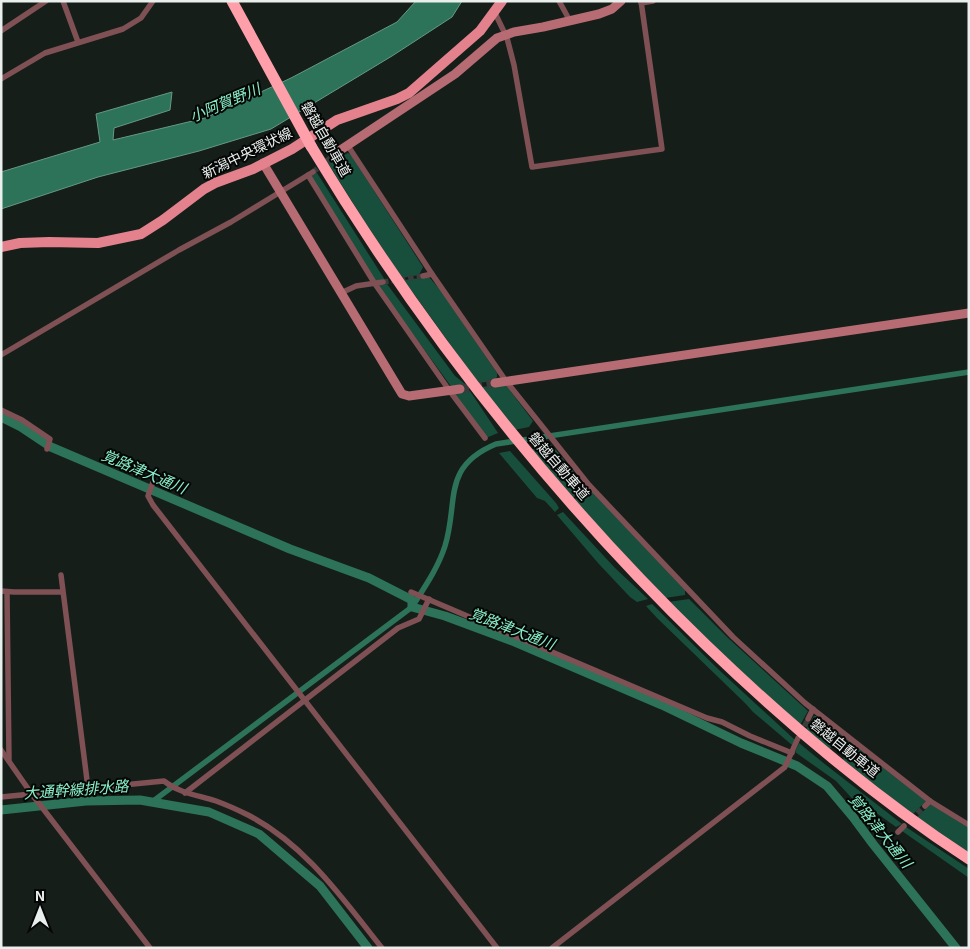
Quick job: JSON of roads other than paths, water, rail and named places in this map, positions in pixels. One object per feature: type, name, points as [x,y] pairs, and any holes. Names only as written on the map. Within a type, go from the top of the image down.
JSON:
[{"type":"highway","name":"磐越自動車道","points":[[232,1],[311,146],[388,268],[440,341],[525,450],[616,555],[662,603],[754,690],[805,736],[881,798],[969,859]]},
{"type":"main road","name":"新潟中央環状線","points":[[1,247],[49,242],[98,244],[141,234],[164,220],[204,189],[292,149],[337,120],[397,99],[409,92],[475,36],[495,13],[502,1]]},
{"type":"street","points":[[63,1],[78,42]]},
{"type":"street","points":[[1,79],[45,53],[78,42],[112,34],[123,29],[141,18],[153,1]]},
{"type":"street","points":[[559,1],[570,21]]},
{"type":"street","points":[[339,152],[455,74],[497,38],[505,34],[599,14],[612,9],[621,1]]},
{"type":"street","points":[[495,13],[505,34],[514,65],[532,167],[662,149],[641,2],[653,1]]},
{"type":"street","points":[[1,31],[44,2]]},
{"type":"street","points":[[348,146],[506,382],[590,485],[693,596],[734,637],[813,709],[930,801],[969,825]]},
{"type":"street","points":[[263,163],[402,394],[409,396],[460,389]]},
{"type":"street","points":[[1,356],[311,174],[375,284],[485,438]]},
{"type":"street","points":[[423,276],[432,274]]},
{"type":"street","points":[[341,293],[356,286],[383,282]]},
{"type":"street","points":[[495,383],[969,313]]},
{"type":"street","points":[[1,410],[22,420],[50,439],[47,449]]},
{"type":"street","points":[[152,484],[148,496],[153,506],[497,948]]},
{"type":"street","points":[[61,575],[88,788]]},
{"type":"street","points":[[8,759],[4,591],[62,592]]},
{"type":"street","points":[[410,592],[698,714],[722,722],[791,755]]},
{"type":"street","points":[[184,793],[304,698],[398,628],[419,619],[427,600]]},
{"type":"street","points":[[808,719],[813,709]]},
{"type":"street","points":[[552,948],[786,765],[798,738]]},
{"type":"street","points":[[1,750],[32,795],[150,948]]},
{"type":"street","points":[[1,797],[164,781],[184,793],[224,804],[248,815],[295,846],[319,868],[382,948]]},
{"type":"street","points":[[924,806],[930,801]]},
{"type":"street","points":[[898,832],[904,826]]},
{"type":"waterway","points":[[152,802],[412,607],[435,570],[445,546],[455,487],[459,475],[467,463],[479,453],[496,444],[969,372]]},
{"type":"waterway","name":"覚路津大通川","points":[[1,417],[21,427],[51,447],[290,549],[369,578],[412,600],[412,607],[445,616],[515,642],[797,766],[827,786],[956,948]]},
{"type":"waterway","name":"大通幹線排水路","points":[[1,810],[86,801],[140,800],[209,812],[259,834],[320,886],[368,948]]},
{"type":"tunnel","points":[[313,172],[339,151]]},
{"type":"tunnel","points":[[383,282],[423,276]]},
{"type":"tunnel","points":[[460,389],[495,383]]},
{"type":"tunnel","points":[[801,734],[808,719]]},
{"type":"tunnel","points":[[911,819],[925,806]]},
{"type":"water label","name":"小阿賀野川","points":[[225,103]]}]
